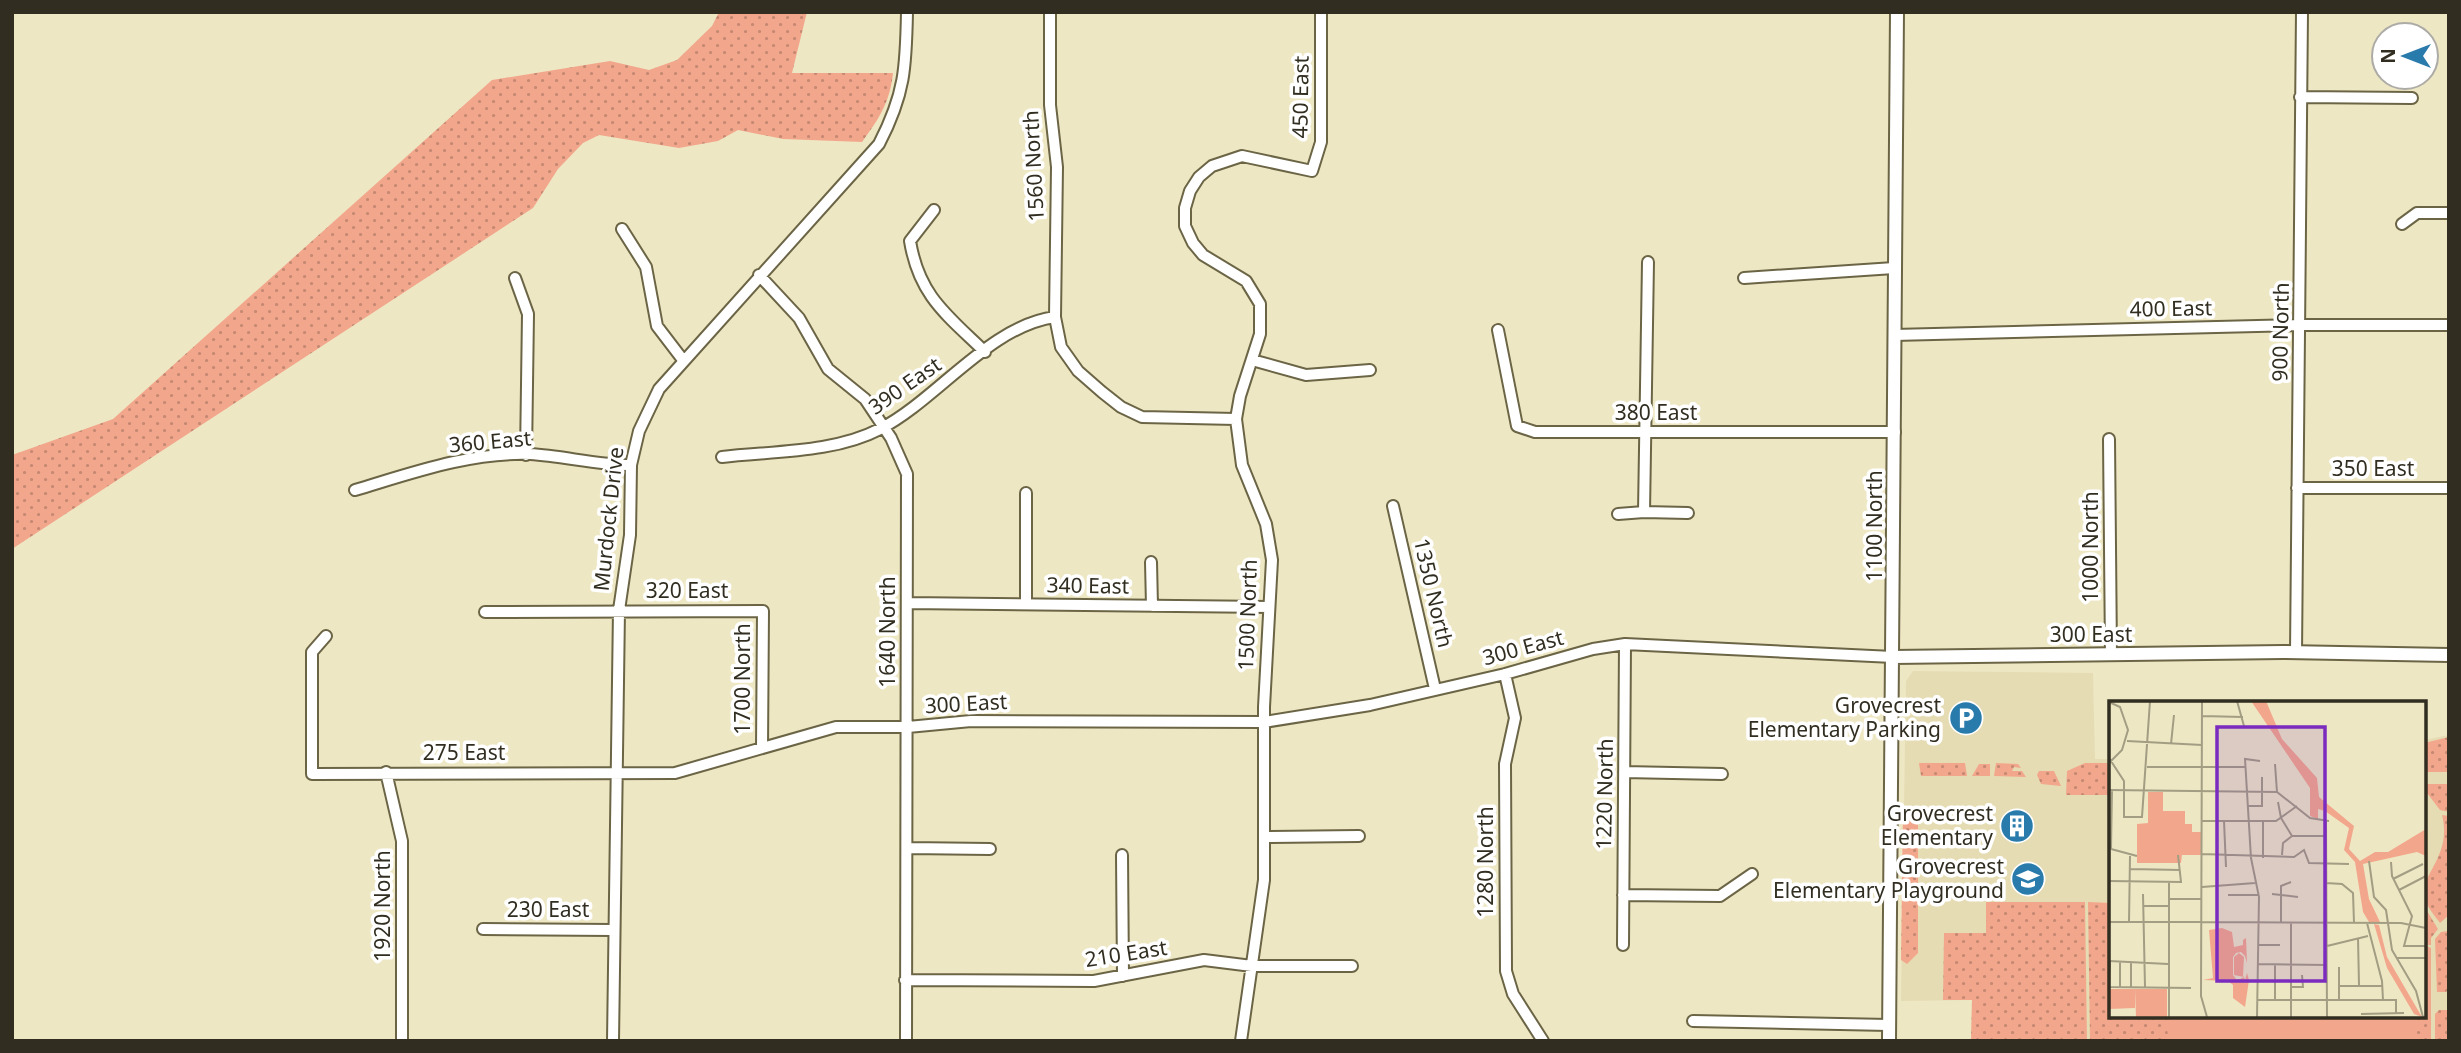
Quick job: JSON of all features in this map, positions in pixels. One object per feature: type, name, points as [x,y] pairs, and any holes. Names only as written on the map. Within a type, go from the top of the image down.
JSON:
[{"type":"street","name":"Murdock Drive","points":[[613,1041],[619,610],[630,535],[631,465],[639,431],[659,389],[683,360],[879,144],[897,111],[906,71],[906,12]]},
{"type":"street","name":"1560 North","points":[[1050,12],[1050,105],[1057,167],[1055,317],[1061,347],[1078,371],[1121,407],[1142,417],[1236,419]]},
{"type":"street","name":"450 East","points":[[1190,191],[1212,166],[1242,156],[1312,171],[1321,142],[1321,12]]},
{"type":"street","name":"1100 North","points":[[1889,1041],[1897,12]]},
{"type":"street","name":"900 North","points":[[2296,653],[2302,12]]},
{"type":"street","points":[[2300,97],[2412,98]]},
{"type":"street","name":"1500 North","points":[[1190,191],[1185,208],[1185,226],[1193,243],[1203,256],[1246,281],[1260,304],[1260,334],[1240,396],[1236,419],[1242,465],[1266,524],[1272,560],[1264,722],[1266,838],[1241,1041]]},
{"type":"street","points":[[934,210],[910,241],[914,264],[925,290],[985,352]]},
{"type":"street","points":[[2402,224],[2417,213],[2449,213]]},
{"type":"street","points":[[622,229],[646,267],[657,326],[683,360]]},
{"type":"street","points":[[1644,512],[1648,262]]},
{"type":"street","points":[[1744,278],[1894,268]]},
{"type":"street","name":"1640 North","points":[[759,275],[799,318],[828,369],[865,399],[906,474],[908,848],[905,1041]]},
{"type":"street","points":[[515,278],[528,314],[526,454]]},
{"type":"street","name":"390 East","points":[[722,457],[838,444],[883,428],[1018,328],[1055,317]]},
{"type":"street","name":"400 East","points":[[1894,335],[2301,325],[2449,325]]},
{"type":"street","name":"380 East","points":[[1498,330],[1517,426],[1535,432],[1895,432]]},
{"type":"street","points":[[1252,360],[1306,375],[1370,370]]},
{"type":"street","name":"1000 North","points":[[2109,439],[2111,655]]},
{"type":"street","name":"360 East","points":[[355,490],[468,459],[526,454],[605,465],[631,465]]},
{"type":"street","name":"350 East","points":[[2297,488],[2449,488]]},
{"type":"street","points":[[1026,493],[1027,604]]},
{"type":"street","name":"1350 North","points":[[1393,506],[1435,689]]},
{"type":"street","points":[[1618,514],[1688,513]]},
{"type":"street","points":[[1151,562],[1152,606]]},
{"type":"street","name":"340 East","points":[[908,603],[1269,607]]},
{"type":"street","name":"320 East","points":[[485,612],[763,611]]},
{"type":"street","name":"1700 North","points":[[762,748],[763,611]]},
{"type":"street","name":"275 East","points":[[326,636],[312,652],[312,774],[616,772]]},
{"type":"street","name":"300 East","points":[[616,772],[675,773],[836,727],[908,727],[971,721],[1264,722],[1325,713],[1505,674],[1593,649],[1625,644],[1894,657],[2296,653],[2449,655]]},
{"type":"street","name":"1220 North","points":[[1623,945],[1625,644]]},
{"type":"street","name":"1280 North","points":[[1505,674],[1515,718],[1505,764],[1506,971],[1513,994],[1543,1041]]},
{"type":"street","name":"1920 North","points":[[386,772],[402,841],[402,1041]]},
{"type":"street","points":[[1625,772],[1721,774]]},
{"type":"street","points":[[1266,838],[1359,836]]},
{"type":"street","points":[[908,848],[990,849]]},
{"type":"street","points":[[1122,855],[1123,976]]},
{"type":"street","points":[[1623,895],[1720,895],[1752,874]]},
{"type":"street","name":"230 East","points":[[483,929],[613,930]]},
{"type":"street","name":"210 East","points":[[905,980],[1094,981],[1204,960],[1252,966],[1352,966]]},
{"type":"street","points":[[1693,1021],[1889,1025]]},
{"type":"shaded area","points":[[719,12],[807,12],[792,73],[893,73],[883,110],[862,142],[783,139],[738,130],[718,141],[679,148],[599,135],[583,143],[558,169],[533,208],[12,549],[12,455],[113,419],[492,80],[610,61],[649,70],[677,60],[712,26]]},
{"type":"shaded area","points":[[1913,671],[2093,673],[2095,759],[2109,759],[2109,1018],[2426,1018],[2426,740],[2449,735],[2449,1041],[1971,1041],[1972,1000],[1901,1001],[1906,681]]},
{"type":"shaded area","points":[[2449,737],[2449,772],[2426,772],[2426,743]]},
{"type":"shaded area","points":[[1919,763],[1965,763],[1967,776],[1921,776]]},
{"type":"shaded area","points":[[1996,763],[2018,764],[2021,768],[2014,767],[2012,771],[2022,771],[2026,777],[1994,776]]},
{"type":"shaded area","points":[[2085,763],[2109,763],[2109,795],[2066,795],[2067,771]]},
{"type":"shaded area","points":[[1979,764],[1990,764],[1990,776],[1972,776]]},
{"type":"shaded area","points":[[2039,771],[2054,771],[2061,786],[2041,784],[2037,775]]},
{"type":"shaded area","points":[[2426,784],[2449,784],[2449,812],[2440,810],[2426,792]]},
{"type":"shaded area","points":[[1903,807],[1918,807],[1918,953],[1907,964],[1901,960]]},
{"type":"shaded area","points":[[2442,815],[2449,816],[2449,915],[2440,923],[2427,905],[2426,882],[2443,843]]},
{"type":"shaded area","points":[[1986,902],[2085,902],[2087,1041],[1971,1041],[1972,1000],[1943,1000],[1944,933],[1986,933]]},
{"type":"shaded area","points":[[2088,902],[2109,903],[2109,1018],[2426,1018],[2426,946],[2431,948],[2431,1041],[2090,1041]]},
{"type":"shaded area","points":[[2426,909],[2438,929],[2431,938],[2431,945],[2426,945]]},
{"type":"shaded area","points":[[2449,931],[2449,989],[2446,992],[2437,992],[2435,939],[2441,932]]},
{"type":"shaded area","points":[[2439,1010],[2449,1010],[2449,1041],[2435,1041],[2435,1014]]},
{"type":"shaded area","points":[[2167,1018],[2413,1018],[2413,1041],[2168,1041]]},
{"type":"place","name":"Grovecrest Elementary Parking","points":[[1966,718]]},
{"type":"place","name":"Grovecrest Elementary","points":[[2017,826]]},
{"type":"place","name":"Grovecrest Elementary Playground","points":[[2028,879]]}]
